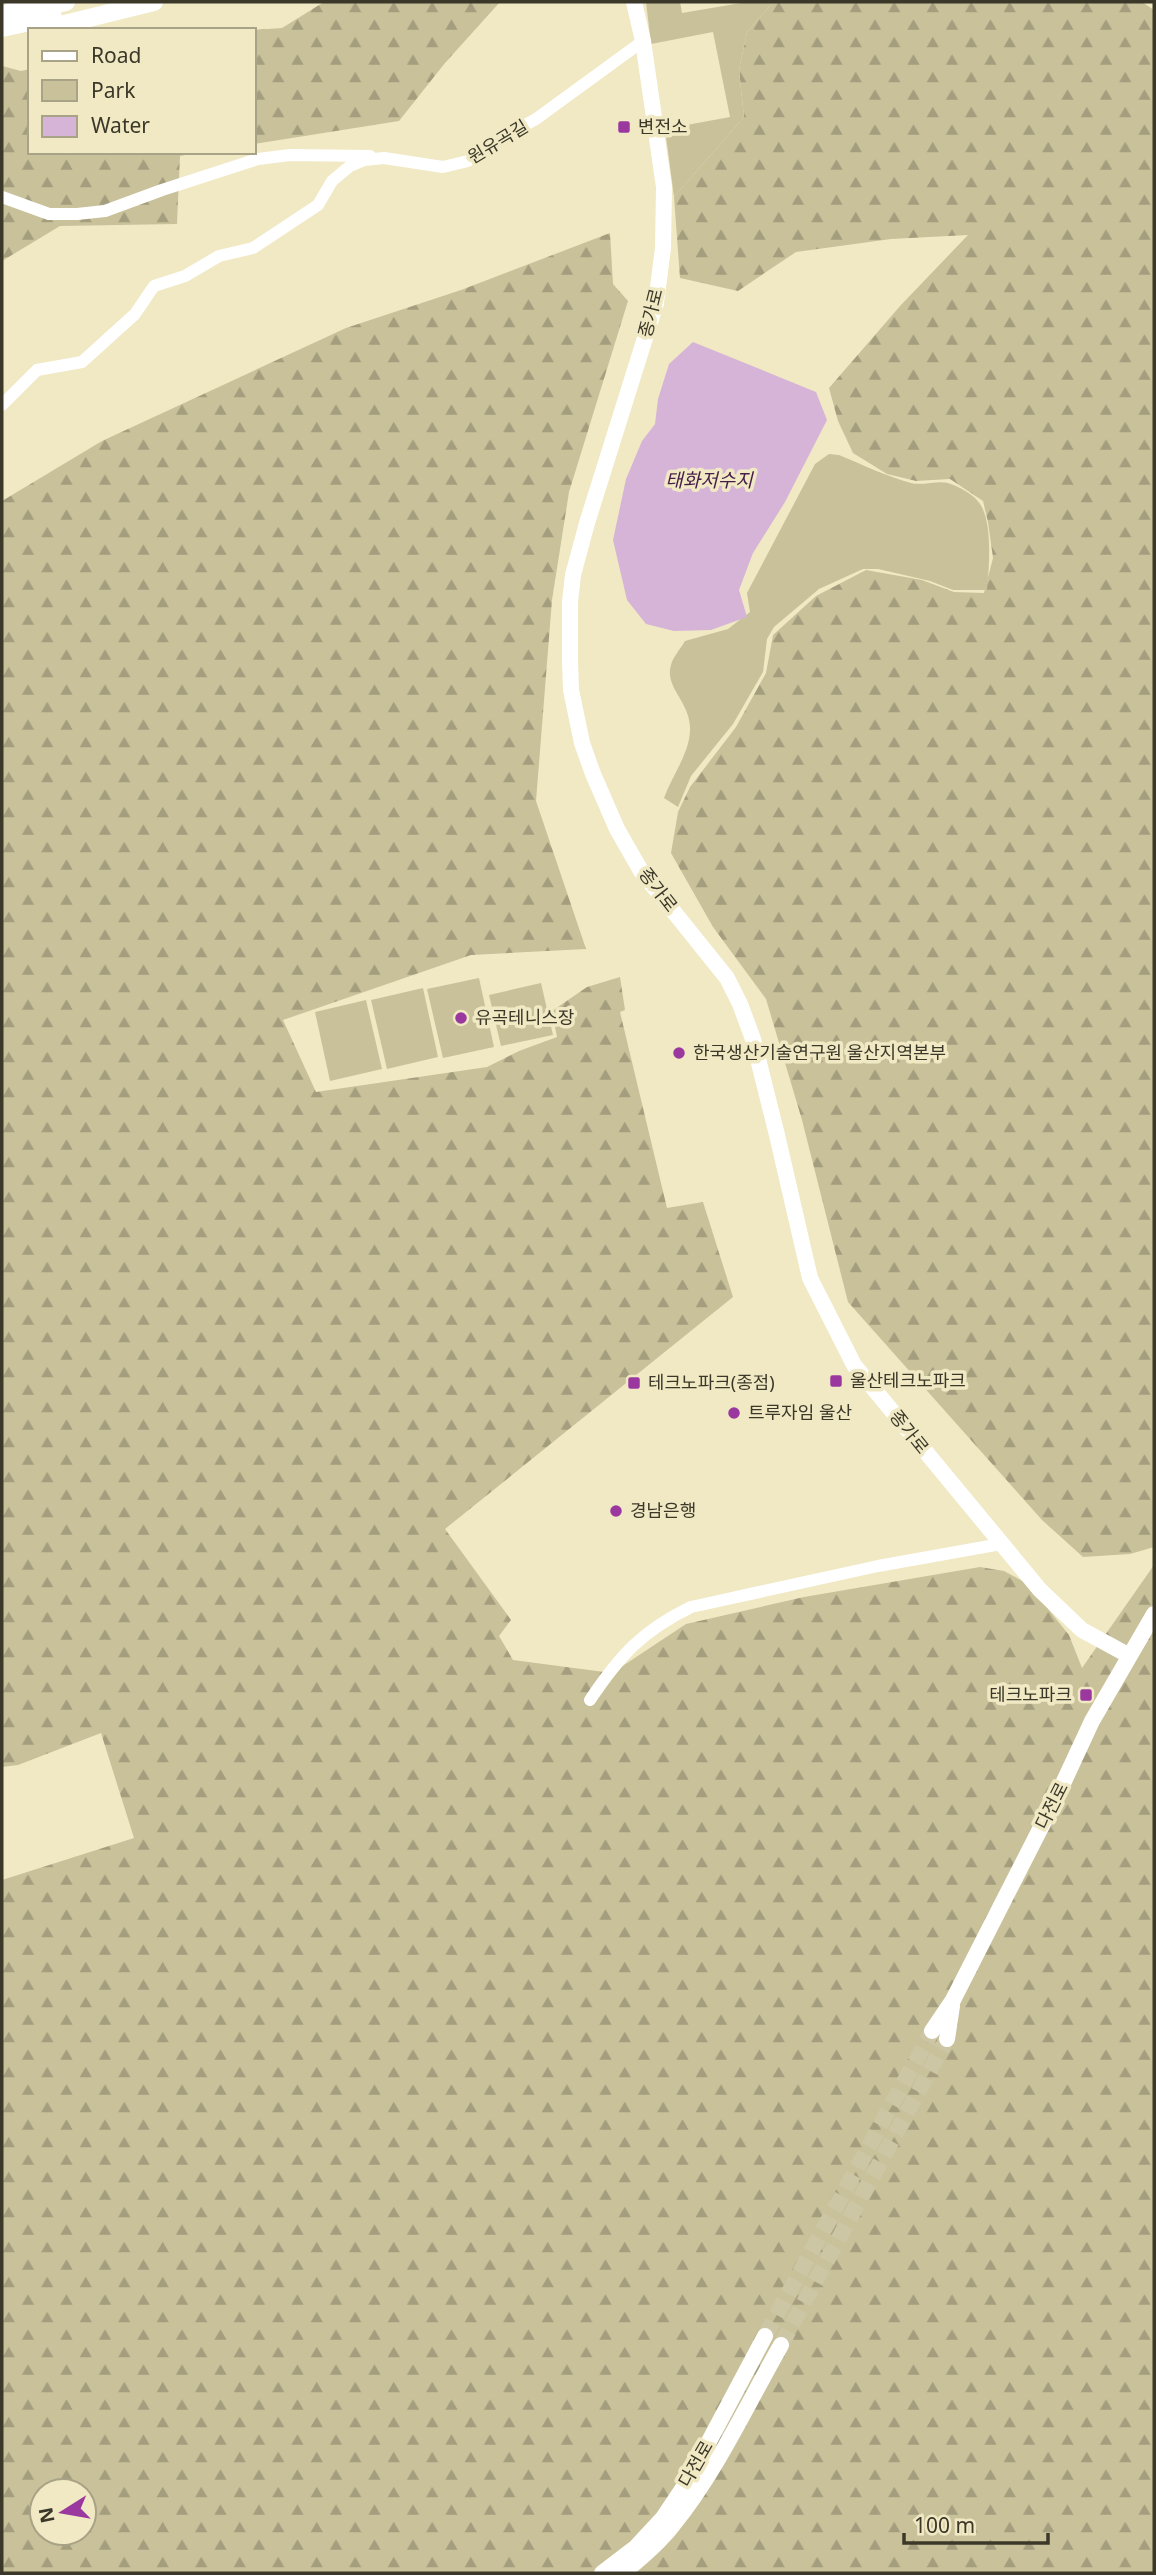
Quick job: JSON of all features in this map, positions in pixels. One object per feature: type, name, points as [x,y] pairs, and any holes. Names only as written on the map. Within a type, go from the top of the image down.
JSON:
[{"type":"highway","points":[[2,17],[30,2]]},
{"type":"highway","points":[[2,17],[66,2]]},
{"type":"highway","points":[[2,28],[115,2]]},
{"type":"highway","points":[[48,28],[154,2]]},
{"type":"highway","points":[[2,35],[28,32]]},
{"type":"main road","name":"종가로","points":[[634,2],[643,41],[664,187],[663,248],[656,303],[573,575],[569,636],[571,690],[593,774],[617,829],[642,871],[727,978],[740,1004],[753,1040],[807,1267],[838,1337],[854,1365],[1040,1590],[1082,1630],[1128,1655]]},
{"type":"main road","name":"다전로","points":[[932,2031],[953,2000],[1060,1790],[1092,1721],[1154,1614]]},
{"type":"main road","name":"다전로","points":[[947,2039],[953,2000]]},
{"type":"main road","name":"다전로","points":[[602,2573],[636,2547],[663,2518],[689,2479],[765,2336]]},
{"type":"main road","name":"다전로","points":[[623,2573],[673,2526],[700,2488],[780,2345]]},
{"type":"street","name":"원유곡길","points":[[2,405],[37,370],[82,362],[135,314],[154,286],[198,269],[219,256],[253,248],[318,205],[332,181],[350,166],[364,160],[384,158],[443,167],[468,161],[494,142],[536,119],[643,41]]},
{"type":"street","points":[[2,197],[49,215],[77,214],[105,211],[258,159],[313,155],[363,155],[384,158]]},
{"type":"street","points":[[590,1700],[627,1650],[670,1617],[691,1607],[878,1566],[1000,1544]]},
{"type":"green space","points":[[324,2],[500,2],[445,63],[399,121],[256,144],[256,30],[282,28]]},
{"type":"green space","points":[[646,2],[680,2],[682,13],[747,2],[773,2],[747,32],[739,70],[744,117],[674,197],[665,129],[730,117],[713,32],[651,44]]},
{"type":"green space","points":[[773,2],[1142,2],[1154,10],[1154,1547],[1130,1554],[1083,1557],[1042,1520],[848,1302],[802,1120],[766,999],[713,927],[671,853],[678,812],[690,787],[736,727],[766,673],[773,635],[816,596],[866,570],[922,580],[954,592],[984,593],[993,558],[983,501],[950,479],[916,481],[887,474],[853,453],[838,421],[829,388],[901,305],[968,235],[891,239],[796,252],[738,291],[680,278],[674,197],[744,117],[739,70],[747,32]]},
{"type":"green space","points":[[2,66],[21,71],[28,69],[28,154],[190,154],[180,156],[177,224],[60,226],[2,261]]},
{"type":"green space","points":[[610,233],[613,284],[628,301],[569,492],[552,600],[536,801],[586,949],[471,955],[283,1020],[316,1092],[487,1067],[519,1051],[557,1037],[552,1011],[587,987],[620,977],[625,1010],[620,1012],[667,1208],[703,1202],[733,1297],[445,1529],[511,1620],[499,1636],[513,1660],[612,1673],[686,1624],[804,1597],[980,1567],[1004,1571],[1028,1584],[1069,1635],[1082,1668],[1154,1565],[1154,2573],[2,2573],[2,1880],[134,1838],[101,1733],[18,1765],[2,1767],[2,501],[102,441],[346,328],[461,290]]},
{"type":"green space","points":[[829,454],[839,455],[911,483],[948,483],[974,497],[987,522],[987,590],[953,590],[930,581],[878,569],[863,569],[819,589],[774,627],[767,639],[763,672],[733,724],[691,776],[678,807],[664,798],[683,757],[690,731],[687,712],[671,681],[672,662],[685,641],[728,629],[750,612],[747,593],[815,464]]},
{"type":"green space","name":"유곡테니스장","points":[[479,978],[494,1047],[443,1058],[427,989]]},
{"type":"green space","name":"유곡테니스장","points":[[541,983],[553,1035],[501,1046],[489,995]]},
{"type":"green space","name":"유곡테니스장","points":[[423,988],[438,1057],[387,1069],[371,1000]]},
{"type":"green space","points":[[366,1000],[382,1069],[330,1081],[315,1012]]},
{"type":"water","name":"태화저수지","points":[[693,342],[816,392],[827,420],[785,502],[753,553],[739,590],[747,617],[711,630],[674,631],[646,624],[627,600],[613,540],[626,479],[642,441],[655,424],[658,399],[669,364]]},
{"type":"tunnel","points":[[765,2336],[932,2031]]},
{"type":"tunnel","points":[[781,2345],[947,2039]]},
{"type":"place","name":"변전소","points":[[624,127]]},
{"type":"place","name":"유곡테니스장","points":[[461,1018]]},
{"type":"place","name":"한국생산기술연구원 울산지역본부","points":[[679,1053]]},
{"type":"place","name":"울산테크노파크","points":[[836,1381]]},
{"type":"place","name":"테크노파크(종점)","points":[[634,1383]]},
{"type":"place","name":"트루자임 울산","points":[[734,1413]]},
{"type":"place","name":"경남은행","points":[[616,1511]]},
{"type":"place","name":"테크노파크","points":[[1086,1695]]}]
